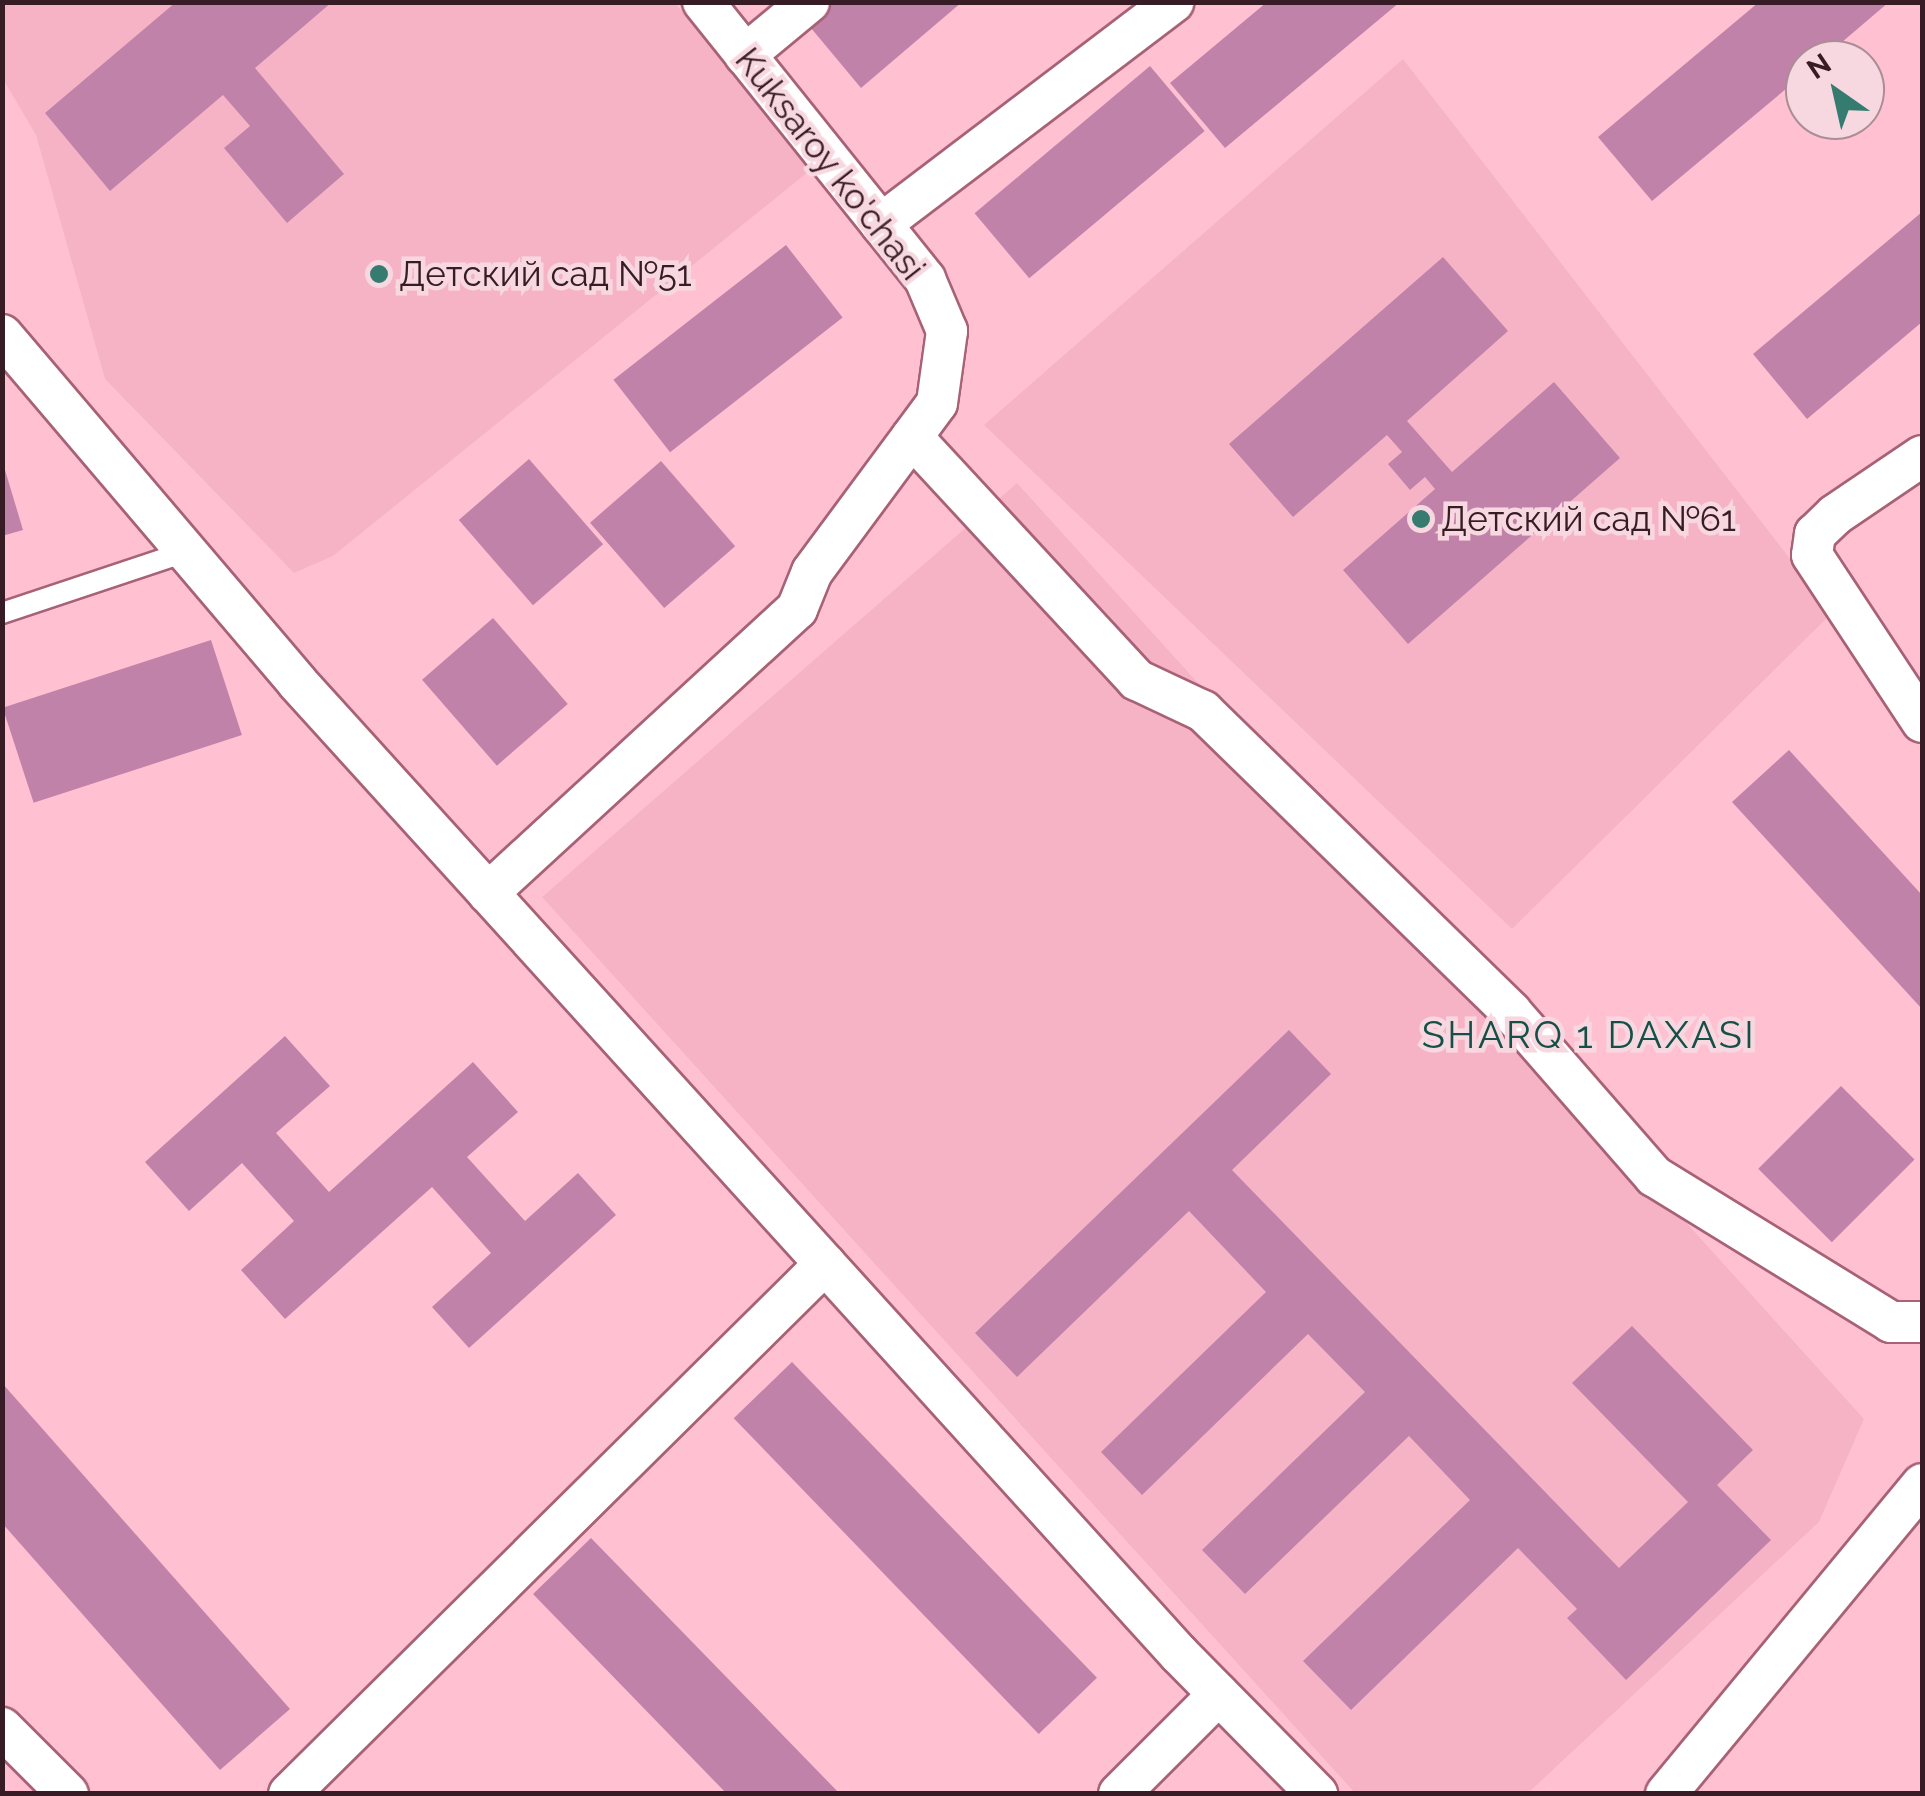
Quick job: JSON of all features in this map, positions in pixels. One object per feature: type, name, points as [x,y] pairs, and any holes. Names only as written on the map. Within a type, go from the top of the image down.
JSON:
[{"type":"street","name":"Kuksaroy ko'chasi","points":[[703,2],[925,279],[947,331],[938,403],[912,437]]},
{"type":"street","points":[[745,55],[809,2]]},
{"type":"street","points":[[880,224],[1173,2]]},
{"type":"street","points":[[2,335],[185,552],[488,892],[1219,1694],[1317,1794]]},
{"type":"street","points":[[488,892],[797,610],[812,572],[912,437],[1137,680],[1204,711],[1511,1012],[1654,1176],[1891,1322],[1922,1322]]},
{"type":"street","points":[[1922,456],[1835,515],[1815,534],[1812,555],[1922,722]]},
{"type":"street","points":[[289,1794],[826,1264]]},
{"type":"street","points":[[1666,1794],[1922,1484]]},
{"type":"street","points":[[1119,1794],[1219,1694]]},
{"type":"street","points":[[2,1728],[68,1794]]},
{"type":"lane","points":[[2,612],[185,552]]},
{"type":"shaded area","name":"Детский сад №51","points":[[3,3],[675,3],[813,168],[333,556],[294,573],[105,379],[36,135],[3,79]]},
{"type":"shaded area","name":"Детский сад №61","points":[[1403,59],[1832,613],[1512,929],[984,425]]},
{"type":"shaded area","points":[[1017,483],[1864,1419],[1819,1522],[1528,1793],[1355,1793],[542,897]]},
{"type":"building","points":[[176,2],[332,2],[255,68],[344,174],[287,223],[224,148],[250,126],[223,95],[110,191],[45,113]]},
{"type":"building","points":[[829,2],[962,2],[861,88],[806,22]]},
{"type":"building","points":[[1267,2],[1400,2],[1225,148],[1170,83]]},
{"type":"building","points":[[1759,2],[1889,2],[1844,40],[1785,40],[1785,90],[1652,201],[1598,137]]},
{"type":"building","points":[[1150,66],[1205,131],[1029,278],[975,213]]},
{"type":"building","points":[[1922,212],[1922,322],[1807,419],[1753,354]]},
{"type":"building","points":[[786,245],[843,317],[670,452],[613,380]]},
{"type":"building","points":[[1443,257],[1508,331],[1407,421],[1452,472],[1554,382],[1620,458],[1408,644],[1343,570],[1435,489],[1425,477],[1410,490],[1388,464],[1402,452],[1387,435],[1293,517],[1229,444]]},
{"type":"building","points":[[529,459],[603,544],[533,605],[459,520]]},
{"type":"building","points":[[2,460],[23,530],[2,536]]},
{"type":"building","points":[[661,461],[735,546],[664,608],[590,523]]},
{"type":"building","points":[[493,618],[568,704],[497,766],[422,680]]},
{"type":"building","points":[[211,640],[242,735],[34,803],[3,708]]},
{"type":"building","points":[[1789,750],[1922,895],[1922,1009],[1732,802]]},
{"type":"building","points":[[1289,1030],[1331,1074],[1232,1170],[1619,1568],[1688,1502],[1572,1383],[1632,1326],[1753,1450],[1717,1485],[1771,1540],[1626,1680],[1567,1618],[1577,1609],[1518,1548],[1351,1710],[1303,1661],[1470,1500],[1409,1436],[1245,1594],[1202,1550],[1365,1392],[1308,1334],[1142,1495],[1101,1452],[1266,1292],[1189,1211],[1017,1377],[975,1333]]},
{"type":"building","points":[[285,1036],[330,1086],[276,1133],[329,1192],[473,1062],[518,1112],[467,1157],[525,1221],[578,1173],[616,1215],[469,1348],[432,1307],[491,1253],[432,1187],[285,1319],[241,1270],[294,1221],[242,1163],[189,1211],[145,1162]]},
{"type":"building","points":[[1841,1086],[1915,1160],[1832,1242],[1758,1169]]},
{"type":"building","points":[[792,1362],[1097,1678],[1039,1734],[734,1418]]},
{"type":"building","points":[[2,1383],[290,1709],[220,1770],[2,1523]]},
{"type":"building","points":[[591,1538],[840,1794],[727,1794],[533,1594]]},
{"type":"place","name":"Детский сад №51","points":[[379,274]]},
{"type":"place","name":"Детский сад №61","points":[[1421,519]]},
{"type":"district","name":"SHARQ 1 DAXASI","points":[[1589,1035]]}]
